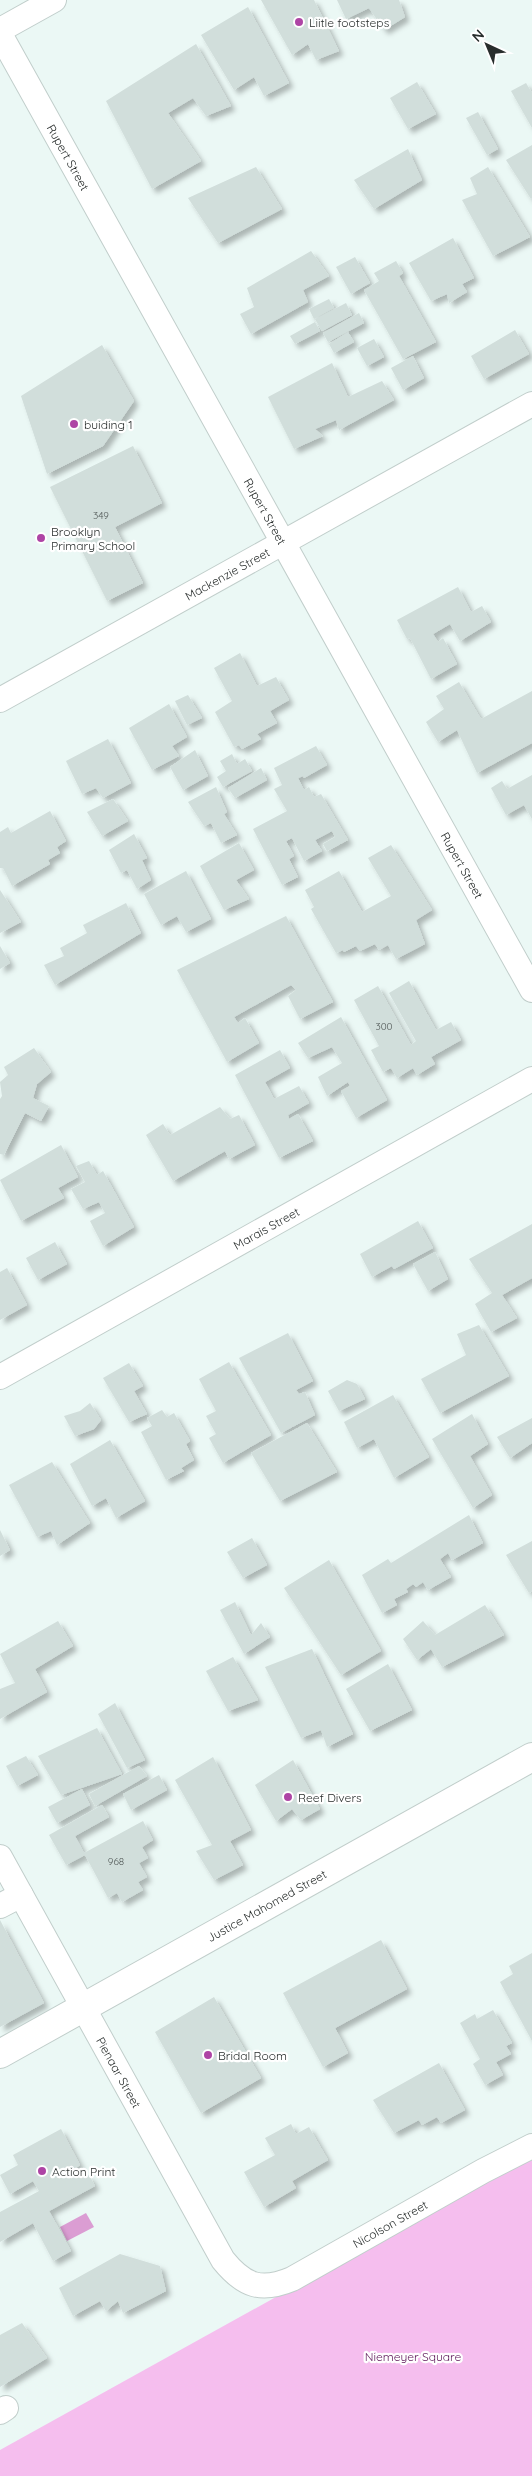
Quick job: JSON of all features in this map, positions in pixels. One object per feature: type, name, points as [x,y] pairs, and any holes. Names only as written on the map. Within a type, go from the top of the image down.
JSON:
[{"type":"main road","name":"Justice Mahomed Street","points":[[0,2054],[532,1757]]},
{"type":"street","points":[[0,32],[54,0]]},
{"type":"street","name":"Rupert Street","points":[[0,32],[532,990]]},
{"type":"street","name":"Mackenzie Street","points":[[0,700],[532,404]]},
{"type":"street","name":"Marais Street","points":[[0,1378],[532,1079]]},
{"type":"street","name":"Pienaar Street","points":[[0,1857],[84,2007],[175,2177],[223,2260],[233,2272],[245,2281]]},
{"type":"street","points":[[0,1906],[21,1895]]},
{"type":"street","name":"Nicolson Street","points":[[245,2281],[268,2287],[292,2279],[483,2171],[532,2146]]},
{"type":"green space","name":"Niemeyer Square","points":[[532,2155],[532,2476],[0,2476],[0,2450]]},
{"type":"shaded area","points":[[86,2213],[94,2227],[67,2241],[60,2227]]},
{"type":"building","name":"Liitle footsteps","points":[[261,0],[314,0],[339,51],[316,60],[308,44],[292,55]]},
{"type":"building","points":[[337,0],[399,0],[405,17],[384,30],[369,8],[346,19]]},
{"type":"building","points":[[248,7],[289,83],[264,96],[254,77],[234,90],[201,35]]},
{"type":"building","points":[[196,44],[231,106],[206,116],[193,98],[168,113],[201,161],[152,189],[106,101]]},
{"type":"building","points":[[417,82],[436,114],[408,129],[390,98]]},
{"type":"building","points":[[526,83],[532,93],[532,128],[511,91]]},
{"type":"building","points":[[478,112],[498,149],[487,155],[466,118]]},
{"type":"building","points":[[532,145],[532,198],[531,199],[506,160]]},
{"type":"building","points":[[408,149],[422,180],[374,209],[354,180]]},
{"type":"building","points":[[256,167],[282,209],[218,243],[188,198]]},
{"type":"building","points":[[488,167],[530,237],[493,256],[462,200],[477,194],[470,178]]},
{"type":"building","points":[[453,238],[474,278],[462,284],[467,292],[449,303],[447,294],[431,301],[409,263]]},
{"type":"building","points":[[311,251],[329,276],[303,290],[308,302],[251,334],[240,314],[254,307],[247,288]]},
{"type":"building","points":[[355,257],[370,283],[351,294],[336,267]]},
{"type":"building","points":[[396,261],[403,273],[399,276],[436,342],[403,359],[364,290],[379,281],[374,273]]},
{"type":"building","points":[[329,299],[334,308],[314,319],[309,309]]},
{"type":"building","points":[[346,303],[352,315],[322,331],[315,319]]},
{"type":"building","points":[[359,313],[364,323],[328,342],[323,333]]},
{"type":"building","points":[[315,322],[320,331],[295,344],[290,336]]},
{"type":"building","points":[[515,330],[529,354],[484,379],[471,356]]},
{"type":"building","points":[[348,332],[354,342],[334,353],[329,344]]},
{"type":"building","points":[[374,339],[384,357],[367,366],[357,348]]},
{"type":"building","name":"buiding 1","points":[[102,345],[134,401],[103,446],[47,474],[21,396]]},
{"type":"building","points":[[413,356],[424,378],[403,390],[391,368]]},
{"type":"building","points":[[332,363],[348,397],[382,381],[394,400],[339,430],[336,420],[315,429],[323,436],[294,449],[268,397]]},
{"type":"building","points":[[133,446],[162,503],[115,527],[143,583],[107,601],[50,487]]},
{"type":"building","points":[[458,587],[471,612],[482,606],[491,622],[460,641],[450,624],[433,634],[438,642],[443,638],[457,664],[431,679],[410,638],[407,639],[397,620]]},
{"type":"building","points":[[240,653],[257,686],[276,677],[289,700],[270,711],[277,723],[257,734],[261,739],[242,749],[239,745],[234,747],[215,712],[232,701],[214,668]]},
{"type":"building","points":[[459,682],[481,719],[532,691],[532,743],[477,773],[457,730],[438,742],[426,722],[444,709],[436,696]]},
{"type":"building","points":[[188,695],[202,718],[187,725],[175,701]]},
{"type":"building","points":[[169,704],[187,737],[172,746],[179,756],[152,770],[129,728]]},
{"type":"building","points":[[108,739],[131,783],[103,798],[96,788],[82,794],[66,761]]},
{"type":"building","points":[[316,746],[327,765],[304,778],[303,776],[298,778],[304,790],[309,787],[314,797],[321,794],[348,840],[327,851],[323,844],[335,837],[332,831],[315,840],[322,851],[304,861],[292,838],[286,841],[294,856],[289,859],[298,877],[282,885],[253,829],[287,811],[274,789],[282,785],[274,768]]},
{"type":"building","points":[[195,750],[208,776],[183,790],[170,767]]},
{"type":"building","points":[[232,754],[237,764],[245,759],[252,771],[223,787],[217,777],[226,771],[220,761]]},
{"type":"building","points":[[261,768],[267,780],[235,798],[228,788]]},
{"type":"building","points":[[532,775],[532,819],[524,805],[506,815],[491,788],[502,781],[507,789]]},
{"type":"building","points":[[216,787],[227,812],[224,814],[237,835],[221,843],[211,823],[204,826],[188,802]]},
{"type":"building","points":[[113,799],[128,821],[102,836],[87,812]]},
{"type":"building","points":[[50,811],[66,841],[57,847],[60,853],[48,860],[50,864],[12,886],[3,868],[0,868],[0,832],[8,827],[11,833]]},
{"type":"building","points":[[134,834],[147,858],[142,860],[151,880],[137,889],[127,870],[121,873],[109,850]]},
{"type":"building","points":[[239,843],[254,870],[236,880],[249,899],[224,910],[200,866]]},
{"type":"building","points":[[391,845],[432,910],[416,920],[425,944],[396,959],[388,945],[379,950],[375,944],[360,951],[356,946],[344,952],[343,950],[336,953],[311,909],[314,907],[305,890],[339,871],[362,912],[391,896],[368,858]]},
{"type":"building","points":[[186,871],[211,919],[186,932],[177,916],[161,925],[144,894]]},
{"type":"building","points":[[0,890],[21,922],[0,933]]},
{"type":"building","points":[[126,903],[141,933],[55,985],[44,965],[64,956],[60,948],[87,933],[83,925]]},
{"type":"building","points":[[286,916],[333,1002],[300,1019],[288,996],[296,990],[291,985],[234,1017],[238,1023],[245,1018],[259,1043],[227,1062],[177,970]]},
{"type":"building","points":[[0,946],[10,963],[0,969]]},
{"type":"building","points":[[409,981],[436,1030],[451,1022],[461,1040],[431,1057],[435,1064],[417,1075],[413,1068],[397,1078],[391,1068],[383,1072],[371,1050],[379,1046],[354,1000],[378,986],[411,1045],[416,1041],[389,993]]},
{"type":"building","points":[[341,1017],[387,1100],[356,1118],[341,1091],[350,1086],[348,1082],[327,1096],[318,1077],[342,1063],[332,1047],[308,1058],[298,1043]]},
{"type":"building","points":[[34,1048],[51,1072],[37,1084],[33,1098],[49,1106],[41,1121],[25,1113],[4,1155],[0,1154],[0,1099],[2,1096],[0,1082],[8,1075],[4,1067]]},
{"type":"building","points":[[280,1050],[290,1068],[265,1082],[274,1099],[299,1086],[309,1103],[288,1115],[289,1119],[298,1114],[313,1141],[279,1158],[235,1075]]},
{"type":"building","points":[[220,1107],[230,1119],[239,1115],[255,1145],[229,1159],[225,1151],[173,1181],[146,1135],[163,1124],[170,1135]]},
{"type":"building","points":[[61,1145],[78,1177],[58,1188],[64,1198],[21,1221],[0,1180]]},
{"type":"building","points":[[89,1161],[97,1175],[103,1171],[134,1227],[103,1246],[90,1221],[105,1213],[99,1202],[83,1209],[71,1189],[85,1182],[76,1166]]},
{"type":"building","points":[[418,1221],[433,1248],[394,1269],[392,1266],[372,1277],[360,1254]]},
{"type":"building","points":[[532,1224],[532,1278],[502,1295],[517,1318],[491,1332],[475,1304],[492,1293],[469,1259]]},
{"type":"building","points":[[55,1242],[67,1264],[38,1280],[26,1258]]},
{"type":"building","points":[[435,1252],[448,1279],[428,1291],[413,1264]]},
{"type":"building","points":[[7,1268],[27,1305],[0,1320],[0,1272]]},
{"type":"building","points":[[479,1325],[509,1376],[440,1413],[421,1379],[466,1355],[457,1334]]},
{"type":"building","points":[[288,1333],[313,1381],[296,1390],[299,1394],[305,1392],[315,1415],[281,1433],[239,1358]]},
{"type":"building","points":[[229,1362],[271,1435],[223,1463],[209,1438],[216,1434],[206,1416],[216,1411],[199,1379]]},
{"type":"building","points":[[129,1363],[143,1386],[134,1391],[147,1414],[129,1422],[103,1378]]},
{"type":"building","points":[[347,1380],[357,1384],[365,1399],[339,1411],[328,1391]]},
{"type":"building","points":[[393,1395],[429,1457],[394,1478],[374,1439],[357,1448],[344,1422]]},
{"type":"building","points":[[90,1403],[101,1420],[94,1429],[75,1436],[64,1416],[80,1411]]},
{"type":"building","points":[[162,1410],[167,1417],[174,1413],[190,1441],[186,1444],[194,1460],[181,1468],[184,1471],[166,1480],[141,1432],[152,1426],[147,1418]]},
{"type":"building","points":[[472,1414],[488,1444],[470,1456],[492,1495],[473,1508],[432,1439]]},
{"type":"building","points":[[532,1418],[532,1443],[510,1458],[497,1437]]},
{"type":"building","points":[[307,1423],[337,1472],[280,1501],[251,1453]]},
{"type":"building","points":[[110,1440],[145,1501],[116,1518],[106,1498],[92,1506],[70,1464]]},
{"type":"building","points":[[52,1462],[90,1523],[57,1545],[51,1531],[37,1537],[9,1485]]},
{"type":"building","points":[[469,1515],[483,1543],[452,1560],[448,1553],[440,1559],[451,1577],[428,1590],[423,1582],[416,1587],[413,1584],[406,1589],[408,1592],[394,1599],[397,1605],[382,1613],[362,1575],[388,1559],[391,1563]]},
{"type":"building","points":[[0,1530],[10,1550],[0,1556]]},
{"type":"building","points":[[252,1538],[267,1565],[243,1578],[227,1552]]},
{"type":"building","points":[[532,1541],[532,1591],[529,1593],[506,1555]]},
{"type":"building","points":[[329,1560],[381,1651],[341,1675],[284,1588]]},
{"type":"building","points":[[235,1602],[251,1635],[261,1623],[270,1637],[244,1654],[220,1610]]},
{"type":"building","points":[[485,1605],[504,1635],[442,1667],[431,1649],[417,1660],[403,1639],[423,1621],[435,1635]]},
{"type":"building","points":[[58,1621],[73,1646],[35,1669],[47,1692],[0,1719],[0,1689],[15,1683],[0,1654]]},
{"type":"building","points":[[312,1649],[353,1734],[327,1747],[321,1730],[301,1738],[265,1667]]},
{"type":"building","points":[[233,1657],[258,1700],[228,1711],[206,1671]]},
{"type":"building","points":[[388,1664],[412,1710],[370,1731],[346,1689]]},
{"type":"building","points":[[115,1703],[145,1760],[127,1768],[98,1714]]},
{"type":"building","points":[[97,1728],[122,1774],[61,1795],[38,1756]]},
{"type":"building","points":[[26,1756],[38,1775],[17,1786],[6,1766]]},
{"type":"building","points":[[213,1757],[251,1830],[230,1841],[243,1865],[214,1880],[196,1851],[212,1845],[175,1780]]},
{"type":"building","name":"Reef Divers","points":[[293,1760],[320,1809],[301,1820],[292,1809],[276,1821],[255,1785]]},
{"type":"building","points":[[139,1766],[147,1776],[95,1806],[89,1794]]},
{"type":"building","points":[[159,1775],[167,1790],[131,1810],[123,1794]]},
{"type":"building","points":[[82,1789],[90,1805],[57,1823],[48,1807]]},
{"type":"building","points":[[102,1805],[109,1817],[75,1836],[85,1855],[66,1865],[49,1835]]},
{"type":"building","points":[[143,1821],[153,1840],[142,1847],[148,1858],[139,1863],[147,1877],[138,1882],[143,1890],[122,1902],[117,1893],[108,1898],[84,1853]]},
{"type":"building","points":[[0,1920],[44,2003],[0,2027]]},
{"type":"building","points":[[381,1940],[407,1989],[335,2028],[348,2053],[323,2067],[283,1993]]},
{"type":"building","points":[[532,1953],[532,2041],[500,1982],[513,1974],[509,1966]]},
{"type":"building","name":"Bridal Room","points":[[214,1997],[261,2078],[201,2113],[155,2032]]},
{"type":"building","points":[[493,2010],[512,2043],[506,2046],[511,2054],[496,2062],[503,2075],[485,2085],[473,2064],[480,2059],[460,2023],[475,2014],[477,2019]]},
{"type":"building","points":[[439,2063],[465,2110],[441,2123],[437,2117],[422,2125],[419,2120],[394,2133],[373,2100]]},
{"type":"building","points":[[291,2124],[296,2134],[309,2127],[328,2160],[292,2181],[296,2188],[264,2207],[244,2172],[275,2155],[265,2138]]},
{"type":"building","name":"Action Print","points":[[61,2129],[80,2165],[76,2168],[81,2179],[89,2175],[95,2186],[49,2211],[71,2251],[53,2261],[33,2223],[0,2242],[0,2212],[39,2191],[33,2181],[10,2194],[0,2175],[18,2165],[13,2155]]},
{"type":"building","points":[[120,2254],[160,2266],[166,2291],[123,2313],[118,2301],[106,2311],[100,2301],[73,2316],[59,2288]]},
{"type":"building","points":[[22,2323],[47,2358],[0,2387],[0,2335]]},
{"type":"place","name":"Liitle footsteps","points":[[299,22]]},
{"type":"place","name":"buiding 1","points":[[74,424]]},
{"type":"place","name":"Brooklyn Primary School","points":[[41,538]]},
{"type":"place","name":"Reef Divers","points":[[288,1797]]},
{"type":"place","name":"Bridal Room","points":[[208,2055]]},
{"type":"place","name":"Action Print","points":[[42,2171]]}]
